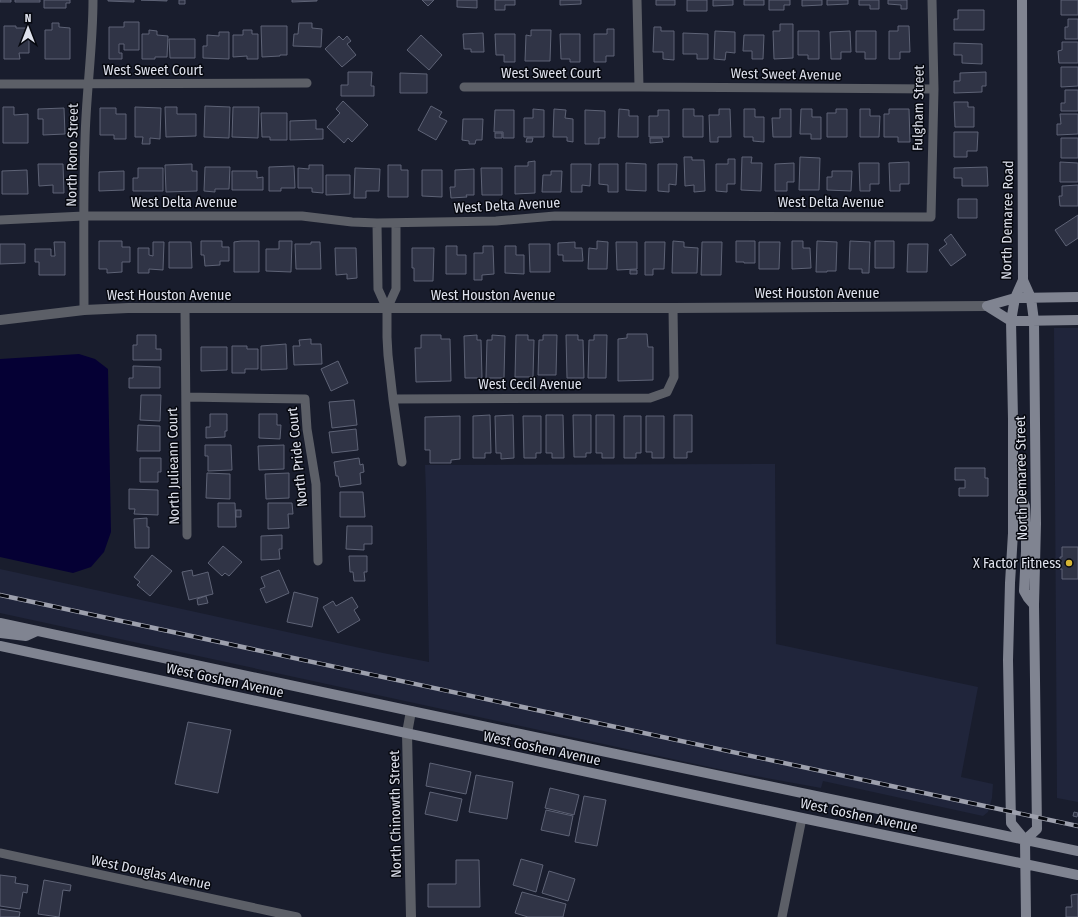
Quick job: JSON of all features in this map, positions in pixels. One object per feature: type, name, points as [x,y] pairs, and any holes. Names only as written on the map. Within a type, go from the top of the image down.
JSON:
[{"type":"main road","name":"North Demaree Road","points":[[1022,0],[1023,280],[1014,298],[1011,321],[1013,533],[1008,660],[1011,823],[1025,840]]},
{"type":"main road","name":"North Demaree Street","points":[[1023,280],[1031,298],[1034,321],[1036,524],[1034,605],[1037,830],[1025,840]]},
{"type":"main road","name":"West Houston Avenue","points":[[988,306],[1014,298],[1078,297]]},
{"type":"main road","points":[[988,306],[1011,321],[1078,320]]},
{"type":"main road","points":[[1013,484],[1025,506],[1026,544],[1024,591],[1034,605]]},
{"type":"main road","name":"West Goshen Avenue","points":[[0,623],[411,712],[1078,851]]},
{"type":"main road","points":[[0,633],[26,636],[37,631]]},
{"type":"main road","name":"West Goshen Avenue","points":[[0,646],[802,818],[1078,875]]},
{"type":"main road","points":[[1025,840],[1026,917]]},
{"type":"street","name":"North Rono Street","points":[[84,310],[85,140],[88,84],[93,39],[93,0]]},
{"type":"street","points":[[637,0],[639,87]]},
{"type":"street","name":"Fulgham Street","points":[[931,217],[934,89],[932,0]]},
{"type":"street","name":"West Sweet Court","points":[[0,84],[307,83]]},
{"type":"street","name":"West Sweet Court","points":[[464,87],[639,87]]},
{"type":"street","name":"West Sweet Avenue","points":[[639,87],[934,89]]},
{"type":"street","name":"West Delta Avenue","points":[[0,220],[84,216],[302,216],[352,222],[377,223],[496,221],[555,216],[931,217]]},
{"type":"street","points":[[387,309],[396,289],[396,222]]},
{"type":"street","points":[[377,223],[378,289],[387,309],[388,355],[402,462]]},
{"type":"street","name":"West Houston Avenue","points":[[0,320],[84,310],[128,308],[387,309],[988,306]]},
{"type":"street","name":"West Cecil Avenue","points":[[393,399],[650,398],[667,392],[674,377],[673,308]]},
{"type":"street","name":"North Julieann Court","points":[[186,309],[187,535]]},
{"type":"street","name":"North Pride Court","points":[[186,396],[305,399],[307,429],[316,484],[318,562]]},
{"type":"street","name":"North Chinowth Street","points":[[411,712],[407,733],[411,917]]},
{"type":"street","points":[[782,917],[802,818]]},
{"type":"street","name":"West Douglas Avenue","points":[[0,853],[297,917]]},
{"type":"shaded area","points":[[1054,328],[1078,328],[1078,802],[1057,798]]},
{"type":"shaded area","points":[[79,354],[95,359],[108,369],[111,532],[104,552],[91,567],[73,573],[0,557],[0,359]]},
{"type":"shaded area","points":[[775,464],[776,644],[978,687],[961,777],[993,784],[992,798],[988,812],[983,816],[823,781],[821,788],[723,770],[0,613],[0,569],[429,662],[425,465]]},
{"type":"building","points":[[0,0],[11,0],[11,2],[0,2]]},
{"type":"building","points":[[15,0],[40,0],[40,2],[15,2]]},
{"type":"building","points":[[44,0],[70,0],[70,3],[66,3],[66,8],[44,8]]},
{"type":"building","points":[[134,0],[134,2],[108,1]]},
{"type":"building","points":[[141,0],[167,0],[167,1]]},
{"type":"building","points":[[179,0],[185,0],[185,4],[179,4]]},
{"type":"building","points":[[292,0],[317,0],[317,1],[292,2]]},
{"type":"building","points":[[422,0],[434,0],[428,6]]},
{"type":"building","points":[[457,0],[477,0],[477,8],[457,7]]},
{"type":"building","points":[[495,0],[515,0],[515,5],[505,5],[505,10],[495,10]]},
{"type":"building","points":[[560,0],[581,0],[581,4],[560,5]]},
{"type":"building","points":[[656,0],[675,0],[675,5],[656,5]]},
{"type":"building","points":[[687,0],[707,0],[707,11],[687,11]]},
{"type":"building","points":[[713,0],[733,0],[733,5],[713,6]]},
{"type":"building","points":[[744,0],[764,0],[764,5],[744,5]]},
{"type":"building","points":[[769,0],[790,0],[790,5],[784,5],[784,10],[769,10]]},
{"type":"building","points":[[802,0],[822,0],[822,5],[802,6]]},
{"type":"building","points":[[827,0],[848,0],[848,4],[827,5]]},
{"type":"building","points":[[859,0],[879,0],[879,9],[870,9],[870,5],[859,5]]},
{"type":"building","points":[[888,0],[907,0],[907,9],[901,9],[901,5],[888,4]]},
{"type":"building","points":[[1061,0],[1078,0],[1078,15],[1061,15]]},
{"type":"building","points":[[958,10],[984,10],[984,30],[954,30],[954,19],[958,19]]},
{"type":"building","points":[[1068,19],[1078,19],[1078,39],[1065,39],[1065,27],[1068,27]]},
{"type":"building","points":[[124,22],[139,22],[139,50],[124,50],[124,44],[119,44],[119,53],[122,53],[122,59],[109,59],[109,27],[124,27]]},
{"type":"building","points":[[52,23],[59,23],[59,27],[70,28],[70,59],[45,59],[45,30],[52,30]]},
{"type":"building","points":[[299,23],[312,23],[312,28],[322,29],[321,47],[293,46],[294,34],[298,34]]},
{"type":"building","points":[[780,24],[793,24],[793,58],[774,59],[773,31],[780,31]]},
{"type":"building","points":[[4,26],[29,28],[29,53],[19,53],[20,59],[4,59]]},
{"type":"building","points":[[261,26],[287,26],[287,55],[262,57]]},
{"type":"building","points":[[898,26],[909,26],[910,52],[900,52],[900,59],[889,59],[889,31],[898,31]]},
{"type":"building","points":[[654,27],[661,27],[661,31],[674,31],[674,60],[663,59],[663,52],[653,52]]},
{"type":"building","points":[[607,29],[614,29],[614,56],[606,56],[606,62],[594,62],[594,34],[607,34]]},
{"type":"building","points":[[149,30],[157,31],[157,35],[168,36],[167,57],[142,59],[142,34],[149,34]]},
{"type":"building","points":[[243,30],[252,30],[252,34],[258,34],[258,59],[247,59],[247,56],[233,57],[233,35],[243,35]]},
{"type":"building","points":[[531,30],[551,30],[550,61],[525,61],[526,35],[531,36]]},
{"type":"building","points":[[715,31],[735,32],[735,53],[726,52],[725,60],[714,59]]},
{"type":"building","points":[[798,31],[819,31],[819,59],[808,59],[808,55],[798,55]]},
{"type":"building","points":[[850,31],[851,52],[841,52],[841,59],[831,59],[830,32]]},
{"type":"building","points":[[856,31],[876,31],[876,59],[865,59],[865,52],[856,52]]},
{"type":"building","points":[[219,32],[229,32],[229,59],[203,58],[203,46],[207,46],[207,35],[219,36]]},
{"type":"building","points":[[483,33],[484,52],[471,52],[471,49],[464,49],[463,34]]},
{"type":"building","points":[[683,33],[708,34],[708,59],[697,59],[697,54],[683,54]]},
{"type":"building","points":[[495,34],[515,34],[515,62],[504,62],[504,55],[496,55]]},
{"type":"building","points":[[560,34],[580,34],[580,62],[570,62],[570,59],[561,59]]},
{"type":"building","points":[[421,35],[442,55],[429,70],[407,50]]},
{"type":"building","points":[[744,35],[764,35],[763,59],[752,59],[752,51],[743,51]]},
{"type":"building","points":[[339,36],[343,40],[347,36],[351,41],[347,44],[356,55],[342,67],[325,49]]},
{"type":"building","points":[[169,39],[195,39],[195,58],[170,58]]},
{"type":"building","points":[[1062,42],[1078,42],[1078,63],[1059,63],[1058,51],[1062,50]]},
{"type":"building","points":[[954,43],[982,44],[982,64],[962,63],[962,55],[954,55]]},
{"type":"building","points":[[1061,67],[1078,67],[1078,86],[1061,87]]},
{"type":"building","points":[[348,72],[372,72],[371,86],[374,86],[374,96],[341,96],[341,85],[348,85]]},
{"type":"building","points":[[986,72],[986,86],[982,86],[982,92],[954,93],[954,81],[960,81],[960,73]]},
{"type":"building","points":[[400,73],[427,74],[427,93],[400,93]]},
{"type":"building","points":[[1065,90],[1078,90],[1078,111],[1061,111],[1061,103],[1065,103]]},
{"type":"building","points":[[343,101],[368,125],[352,142],[348,138],[344,143],[327,127],[340,113],[336,109]]},
{"type":"building","points":[[954,102],[968,102],[968,107],[974,107],[974,127],[955,127]]},
{"type":"building","points":[[205,106],[230,107],[229,138],[204,137]]},
{"type":"building","points":[[431,106],[442,112],[439,117],[447,121],[436,140],[418,130]]},
{"type":"building","points":[[3,107],[14,107],[14,115],[28,114],[28,143],[3,143]]},
{"type":"building","points":[[135,107],[161,108],[160,139],[150,138],[150,144],[142,144],[143,137],[135,137]]},
{"type":"building","points":[[165,107],[177,107],[177,114],[196,114],[196,136],[166,137]]},
{"type":"building","points":[[233,107],[259,107],[258,138],[232,137]]},
{"type":"building","points":[[64,108],[65,134],[43,135],[43,119],[38,119],[38,109]]},
{"type":"building","points":[[100,108],[116,108],[116,114],[126,114],[126,139],[114,139],[114,135],[100,135]]},
{"type":"building","points":[[533,109],[544,110],[544,137],[524,137],[524,118],[533,118]]},
{"type":"building","points":[[554,109],[566,110],[565,118],[573,119],[573,142],[567,141],[567,137],[553,137]]},
{"type":"building","points":[[619,109],[629,110],[629,116],[638,116],[638,137],[618,137]]},
{"type":"building","points":[[683,109],[694,109],[694,116],[703,116],[703,137],[683,137]]},
{"type":"building","points":[[719,109],[730,109],[731,137],[718,137],[718,142],[710,142],[709,115],[719,115]]},
{"type":"building","points":[[744,109],[755,109],[755,117],[764,117],[764,142],[753,141],[753,137],[744,137]]},
{"type":"building","points":[[780,109],[791,109],[791,137],[773,137],[772,118],[780,118]]},
{"type":"building","points":[[801,109],[812,109],[812,117],[821,117],[821,139],[811,139],[811,134],[800,134]]},
{"type":"building","points":[[836,109],[847,109],[847,137],[827,137],[827,113],[836,113]]},
{"type":"building","points":[[860,109],[870,109],[870,116],[880,116],[879,137],[860,137]]},
{"type":"building","points":[[889,109],[909,109],[910,142],[898,142],[898,137],[884,137],[884,114],[889,114]]},
{"type":"building","points":[[495,110],[514,110],[514,138],[503,138],[503,132],[494,132]]},
{"type":"building","points":[[585,110],[605,111],[605,138],[599,138],[599,144],[585,144]]},
{"type":"building","points":[[658,110],[669,110],[669,137],[649,137],[649,116],[658,116]]},
{"type":"building","points":[[261,113],[287,113],[287,140],[270,140],[270,137],[262,137]]},
{"type":"building","points":[[1060,114],[1078,114],[1078,134],[1057,135],[1057,124],[1061,124]]},
{"type":"building","points":[[463,119],[483,119],[482,140],[476,140],[475,144],[469,144],[469,141],[462,140]]},
{"type":"building","points":[[316,120],[316,129],[323,129],[323,139],[290,140],[290,121]]},
{"type":"building","points":[[954,132],[978,132],[977,151],[967,151],[967,157],[954,157]]},
{"type":"building","points":[[495,133],[502,133],[502,138],[495,138]]},
{"type":"building","points":[[527,138],[533,138],[532,142],[526,142]]},
{"type":"building","points":[[650,138],[662,138],[663,142],[650,143]]},
{"type":"building","points":[[1061,138],[1078,138],[1078,158],[1061,158]]},
{"type":"building","points":[[684,157],[692,157],[692,160],[704,160],[705,191],[694,192],[694,185],[685,186]]},
{"type":"building","points":[[742,157],[752,157],[751,163],[762,163],[761,191],[741,190]]},
{"type":"building","points":[[800,157],[820,158],[819,190],[799,190]]},
{"type":"building","points":[[728,159],[735,159],[735,184],[727,184],[727,192],[716,191],[716,164],[728,164]]},
{"type":"building","points":[[535,161],[535,193],[515,194],[515,166],[528,166],[528,162]]},
{"type":"building","points":[[909,162],[909,184],[900,184],[900,191],[890,191],[889,163]]},
{"type":"building","points":[[1060,162],[1078,163],[1078,182],[1060,182]]},
{"type":"building","points":[[626,163],[646,164],[646,191],[626,190]]},
{"type":"building","points":[[794,163],[794,182],[787,182],[787,191],[775,191],[775,164]]},
{"type":"building","points":[[859,163],[879,163],[879,184],[870,184],[870,191],[860,191]]},
{"type":"building","points":[[38,164],[63,164],[64,193],[53,193],[53,185],[39,186]]},
{"type":"building","points":[[192,164],[192,171],[197,171],[197,191],[166,192],[165,165]]},
{"type":"building","points":[[571,164],[591,164],[590,186],[582,185],[582,192],[571,192]]},
{"type":"building","points":[[599,164],[618,164],[618,192],[608,192],[608,185],[599,184]]},
{"type":"building","points":[[658,164],[677,164],[676,185],[669,184],[669,192],[658,191]]},
{"type":"building","points":[[309,165],[323,165],[323,193],[312,192],[312,188],[298,188],[298,168],[309,169]]},
{"type":"building","points":[[388,165],[401,165],[401,170],[408,170],[408,197],[388,197]]},
{"type":"building","points":[[294,166],[295,188],[281,188],[281,191],[269,191],[269,167]]},
{"type":"building","points":[[205,167],[230,167],[229,189],[215,189],[215,192],[204,191]]},
{"type":"building","points":[[987,167],[988,186],[962,186],[962,178],[954,178],[954,168]]},
{"type":"building","points":[[138,168],[163,168],[163,191],[133,191],[133,178],[138,178]]},
{"type":"building","points":[[355,168],[380,169],[379,191],[366,191],[366,198],[354,198]]},
{"type":"building","points":[[481,168],[502,168],[502,195],[482,195]]},
{"type":"building","points":[[474,169],[474,195],[451,198],[450,187],[455,187],[455,170]]},
{"type":"building","points":[[27,170],[28,194],[2,194],[2,171]]},
{"type":"building","points":[[422,170],[442,170],[442,197],[422,196]]},
{"type":"building","points":[[124,171],[124,190],[99,191],[99,172]]},
{"type":"building","points":[[232,171],[257,171],[257,178],[263,177],[263,190],[232,190]]},
{"type":"building","points":[[551,171],[562,171],[561,192],[542,192],[543,175],[551,175]]},
{"type":"building","points":[[832,171],[852,171],[851,191],[827,190],[827,177],[832,177]]},
{"type":"building","points":[[326,175],[350,175],[350,194],[326,195]]},
{"type":"building","points":[[1078,185],[1078,206],[1060,206],[1059,196],[1062,196],[1062,186]]},
{"type":"building","points":[[958,199],[977,199],[977,218],[958,218]]},
{"type":"building","points":[[1078,215],[1078,238],[1066,246],[1055,230]]},
{"type":"building","points":[[951,234],[966,255],[951,266],[939,250],[947,244],[944,240]]},
{"type":"building","points":[[99,241],[122,241],[122,247],[130,247],[130,262],[122,262],[122,272],[107,273],[107,269],[99,269]]},
{"type":"building","points":[[201,241],[222,241],[222,247],[229,247],[229,261],[220,261],[220,265],[205,266],[204,255],[201,255]]},
{"type":"building","points":[[259,241],[259,272],[234,272],[234,242]]},
{"type":"building","points":[[279,241],[292,241],[291,272],[266,271],[266,249],[279,249]]},
{"type":"building","points":[[597,241],[608,242],[607,269],[588,269],[589,248],[597,249]]},
{"type":"building","points":[[673,241],[684,242],[684,247],[698,248],[697,273],[672,273]]},
{"type":"building","points":[[736,241],[755,241],[755,263],[736,262]]},
{"type":"building","points":[[792,241],[803,241],[803,248],[810,248],[811,268],[792,269]]},
{"type":"building","points":[[817,241],[837,242],[836,271],[816,272]]},
{"type":"building","points":[[850,241],[870,242],[869,273],[862,273],[862,269],[849,269]]},
{"type":"building","points":[[875,241],[894,241],[894,268],[875,268]]},
{"type":"building","points":[[54,242],[65,242],[65,275],[39,275],[39,262],[35,262],[35,249],[51,249],[51,256],[55,256]]},
{"type":"building","points":[[153,242],[164,242],[163,270],[149,269],[149,273],[138,273],[138,248],[149,248],[149,255],[153,256]]},
{"type":"building","points":[[169,242],[191,242],[192,268],[169,268]]},
{"type":"building","points":[[311,242],[320,242],[321,269],[296,269],[295,244],[311,244]]},
{"type":"building","points":[[575,242],[575,248],[582,248],[583,261],[563,261],[563,255],[558,255],[558,243]]},
{"type":"building","points":[[616,242],[637,242],[637,269],[617,270]]},
{"type":"building","points":[[645,242],[665,242],[664,269],[653,269],[653,275],[645,275]]},
{"type":"building","points":[[702,242],[722,242],[721,275],[701,275]]},
{"type":"building","points":[[759,242],[780,242],[779,269],[759,269]]},
{"type":"building","points":[[0,244],[25,244],[25,263],[0,264]]},
{"type":"building","points":[[529,244],[550,244],[550,272],[530,272]]},
{"type":"building","points":[[908,244],[928,244],[927,272],[907,272]]},
{"type":"building","points":[[446,246],[457,246],[457,255],[466,255],[466,274],[446,274]]},
{"type":"building","points":[[483,246],[493,246],[494,274],[482,275],[482,280],[474,280],[474,253],[483,253]]},
{"type":"building","points":[[505,246],[516,246],[516,255],[524,255],[524,274],[505,273]]},
{"type":"building","points":[[335,248],[356,248],[357,278],[347,279],[347,274],[336,275]]},
{"type":"building","points":[[412,248],[434,248],[433,281],[414,281],[414,268],[412,268]]},
{"type":"building","points":[[630,270],[637,270],[637,274],[630,274]]},
{"type":"building","points":[[627,334],[647,334],[648,347],[653,347],[653,380],[618,381],[618,339],[627,338]]},
{"type":"building","points":[[137,335],[156,335],[156,349],[161,349],[161,360],[133,360],[133,345],[137,345]]},
{"type":"building","points":[[421,335],[441,335],[441,339],[450,339],[451,381],[416,382],[415,348],[421,348]]},
{"type":"building","points":[[477,335],[477,340],[481,340],[482,378],[465,378],[464,336]]},
{"type":"building","points":[[492,335],[505,336],[504,378],[486,378],[487,340],[492,340]]},
{"type":"building","points":[[516,335],[528,335],[528,340],[534,340],[533,377],[515,377]]},
{"type":"building","points":[[543,335],[557,335],[556,375],[538,375],[539,340],[543,340]]},
{"type":"building","points":[[566,335],[578,335],[578,340],[583,340],[584,378],[567,378]]},
{"type":"building","points":[[594,335],[607,335],[606,378],[588,378],[589,340],[594,340]]},
{"type":"building","points":[[311,339],[311,344],[321,344],[322,364],[294,365],[293,346],[300,346],[299,340]]},
{"type":"building","points":[[286,344],[287,369],[261,370],[261,346]]},
{"type":"building","points":[[232,346],[247,346],[247,349],[258,349],[258,369],[245,369],[245,373],[232,373]]},
{"type":"building","points":[[201,347],[227,347],[227,370],[201,371]]},
{"type":"building","points":[[338,361],[348,383],[331,391],[321,369]]},
{"type":"building","points":[[133,366],[160,367],[160,388],[129,388],[129,378],[133,378]]},
{"type":"building","points":[[141,395],[161,395],[160,421],[140,420]]},
{"type":"building","points":[[354,400],[357,425],[332,428],[329,402]]},
{"type":"building","points":[[210,414],[227,414],[227,431],[225,431],[225,437],[206,438],[206,427],[210,427]]},
{"type":"building","points":[[259,414],[277,414],[277,425],[281,425],[280,439],[259,438]]},
{"type":"building","points":[[490,415],[491,453],[485,453],[485,458],[473,458],[473,416]]},
{"type":"building","points":[[513,415],[514,458],[501,459],[501,453],[496,453],[495,416]]},
{"type":"building","points":[[546,415],[563,415],[564,458],[552,458],[552,453],[546,453]]},
{"type":"building","points":[[573,415],[591,415],[591,453],[586,453],[586,457],[574,457]]},
{"type":"building","points":[[596,415],[614,415],[614,458],[602,458],[602,453],[596,453]]},
{"type":"building","points":[[674,415],[692,415],[692,452],[687,452],[687,458],[674,458]]},
{"type":"building","points":[[460,416],[460,459],[451,460],[451,463],[430,463],[430,450],[425,450],[425,417]]},
{"type":"building","points":[[523,416],[541,416],[541,453],[536,453],[536,458],[524,458]]},
{"type":"building","points":[[624,416],[641,416],[641,453],[636,453],[636,458],[624,458]]},
{"type":"building","points":[[646,416],[664,416],[664,458],[652,458],[652,452],[646,452]]},
{"type":"building","points":[[138,425],[160,426],[160,451],[137,451]]},
{"type":"building","points":[[356,429],[358,450],[332,453],[329,432]]},
{"type":"building","points":[[205,445],[231,445],[232,470],[208,471],[208,456],[205,456]]},
{"type":"building","points":[[284,445],[284,469],[259,470],[258,446]]},
{"type":"building","points":[[140,458],[161,458],[161,472],[158,472],[158,482],[140,482]]},
{"type":"building","points":[[359,458],[360,465],[363,464],[364,472],[360,473],[361,484],[340,487],[338,476],[336,476],[334,462]]},
{"type":"building","points":[[955,468],[985,468],[985,478],[988,478],[988,496],[959,496],[959,488],[965,488],[965,480],[955,480]]},
{"type":"building","points":[[207,473],[230,474],[230,499],[206,498]]},
{"type":"building","points":[[289,473],[289,498],[266,499],[265,474]]},
{"type":"building","points":[[129,489],[158,490],[158,515],[134,514],[135,509],[129,509]]},
{"type":"building","points":[[340,492],[363,492],[365,517],[340,517]]},
{"type":"building","points":[[218,503],[235,503],[236,527],[218,527]]},
{"type":"building","points":[[268,503],[292,503],[293,514],[288,514],[289,528],[268,529]]},
{"type":"building","points":[[236,510],[241,510],[241,517],[236,517]]},
{"type":"building","points":[[147,518],[147,527],[149,527],[149,548],[135,548],[134,519]]},
{"type":"building","points":[[347,526],[372,526],[372,544],[364,544],[364,550],[346,549]]},
{"type":"building","points":[[282,535],[282,549],[279,549],[280,559],[261,560],[261,536]]},
{"type":"building","points":[[223,546],[242,562],[229,576],[225,573],[222,576],[208,563]]},
{"type":"building","name":"X Factor Fitness","points":[[1062,547],[1078,547],[1078,579],[1062,579],[1060,557],[1062,557]]},
{"type":"building","points":[[152,555],[172,571],[150,596],[137,585],[140,582],[134,577]]},
{"type":"building","points":[[349,556],[367,556],[367,572],[364,572],[365,581],[354,581],[353,572],[350,572]]},
{"type":"building","points":[[192,570],[193,576],[208,572],[213,594],[189,600],[182,572]]},
{"type":"building","points":[[279,570],[289,593],[266,603],[260,589],[265,587],[261,577]]},
{"type":"building","points":[[294,592],[318,598],[312,627],[287,622]]},
{"type":"building","points":[[206,596],[208,603],[198,605],[197,599]]},
{"type":"building","points":[[352,597],[358,607],[354,610],[360,620],[338,633],[323,607],[333,601],[336,606]]},
{"type":"building","points":[[188,722],[231,730],[218,793],[175,784]]},
{"type":"building","points":[[430,763],[471,772],[466,794],[426,786]]},
{"type":"building","points":[[476,775],[513,782],[507,819],[469,812]]},
{"type":"building","points":[[550,788],[579,795],[574,815],[545,808]]},
{"type":"building","points":[[430,792],[462,799],[457,821],[425,814]]},
{"type":"building","points":[[584,796],[606,800],[597,846],[575,842]]},
{"type":"building","points":[[546,810],[573,816],[569,836],[541,830]]},
{"type":"building","points":[[1074,812],[1078,813],[1077,817],[1073,816]]},
{"type":"building","points":[[521,859],[543,865],[536,892],[513,885]]},
{"type":"building","points":[[456,860],[479,860],[480,907],[428,907],[428,884],[456,884]]},
{"type":"building","points":[[549,871],[575,879],[568,901],[542,893]]},
{"type":"building","points":[[0,875],[16,877],[15,883],[28,885],[27,893],[23,892],[20,909],[0,906]]},
{"type":"building","points":[[44,880],[71,885],[70,891],[63,890],[59,917],[38,914]]},
{"type":"building","points":[[522,892],[566,904],[563,917],[528,917],[515,913]]},
{"type":"building","points":[[1078,894],[1078,917],[1066,917],[1066,907],[1072,907],[1071,895]]},
{"type":"building","points":[[0,909],[20,912],[19,917],[0,917]]},
{"type":"railway","points":[[0,595],[1078,826]]},
{"type":"place","name":"X Factor Fitness","points":[[1069,563]]}]
